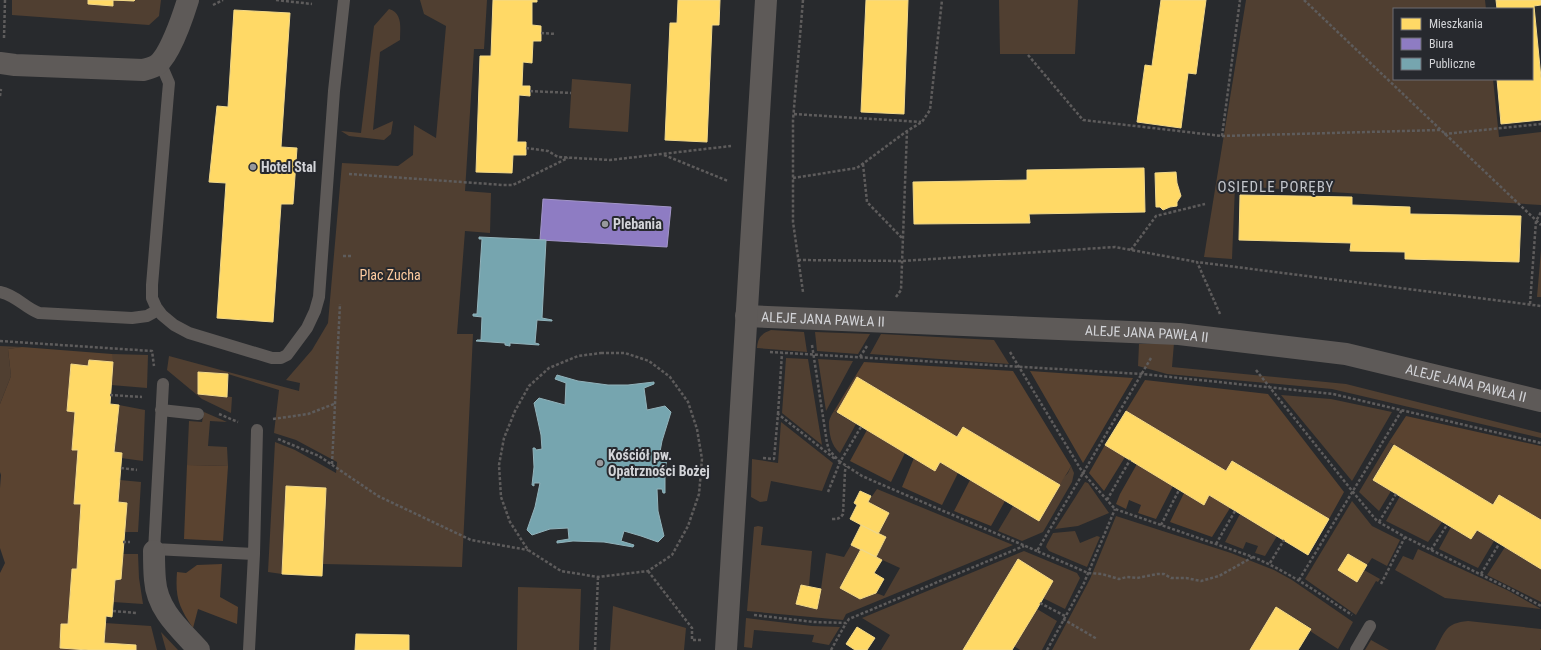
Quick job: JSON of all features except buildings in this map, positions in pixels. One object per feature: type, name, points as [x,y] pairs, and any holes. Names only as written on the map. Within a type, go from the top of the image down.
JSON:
[{"type":"street","points":[[0,63],[15,65],[143,70],[155,66],[164,59],[175,36],[188,0]]},
{"type":"street","points":[[726,650],[766,0]]},
{"type":"street","name":"ALEJE JANA PAWŁA II","points":[[746,316],[1179,334],[1346,354],[1541,401]]},
{"type":"street","points":[[154,550],[155,581],[159,600],[167,615],[199,650]]},
{"type":"lane","points":[[160,62],[169,83],[152,298],[162,315],[174,325],[189,333],[272,358],[281,358],[287,355],[308,328],[319,297],[334,91],[344,0]]},
{"type":"lane","points":[[0,292],[16,298],[30,310],[39,313],[132,318],[147,316],[158,310]]},
{"type":"lane","points":[[163,384],[154,550],[254,554]]},
{"type":"lane","points":[[161,410],[198,414]]},
{"type":"lane","points":[[249,650],[254,554],[257,430]]},
{"type":"lane","points":[[1356,650],[1370,626]]},
{"type":"path","points":[[276,0],[312,4]]},
{"type":"path","points":[[803,0],[794,114],[793,222],[807,318]]},
{"type":"path","points":[[793,178],[857,168],[907,131],[922,122],[930,110],[942,0]]},
{"type":"path","points":[[1222,136],[1240,0]]},
{"type":"path","points":[[1304,0],[1541,225]]},
{"type":"path","points":[[541,33],[556,34]]},
{"type":"path","points":[[1028,55],[1083,120],[1222,136],[1440,130]]},
{"type":"path","points":[[530,90],[571,93]]},
{"type":"path","points":[[794,114],[922,122]]},
{"type":"path","points":[[1444,134],[1541,124]]},
{"type":"path","points":[[882,322],[901,290],[907,131]]},
{"type":"path","points":[[526,148],[548,151],[558,157],[610,160],[738,145]]},
{"type":"path","points":[[662,154],[729,181]]},
{"type":"path","points":[[349,174],[504,186],[513,185],[568,158]]},
{"type":"path","points":[[863,163],[867,202],[903,238]]},
{"type":"path","points":[[1131,250],[1156,216],[1205,204]]},
{"type":"path","points":[[1530,304],[1536,221],[1541,212]]},
{"type":"path","points":[[798,260],[902,261],[1115,247],[1196,262],[1541,306]]},
{"type":"path","points":[[343,263],[344,256],[352,256]]},
{"type":"path","points":[[1196,262],[1233,340],[1353,492],[1379,522],[1541,606]]},
{"type":"path","points":[[340,302],[332,465],[378,496],[471,540],[528,550]]},
{"type":"path","points":[[601,353],[625,353],[649,361],[670,377],[688,402],[697,430],[702,459],[699,494],[688,526],[672,555],[648,571],[598,577],[561,572],[528,550],[510,522],[502,497],[499,465],[504,438],[515,411],[529,386],[549,368],[578,356],[601,353]]},
{"type":"path","points":[[737,455],[774,459],[782,353]]},
{"type":"path","points":[[840,462],[827,444],[813,354],[1142,374],[1333,394],[1541,442]]},
{"type":"path","points":[[1019,366],[1083,473],[1115,509],[1270,563],[1354,616]]},
{"type":"path","points":[[1037,551],[1142,374]]},
{"type":"path","points":[[110,395],[144,397]]},
{"type":"path","points":[[272,419],[308,414],[334,404]]},
{"type":"path","points":[[1299,580],[1402,410]]},
{"type":"path","points":[[778,414],[840,462],[878,483],[1088,573],[1102,574],[1119,579],[1164,574],[1171,578],[1186,578],[1200,581],[1219,576],[1253,556]]},
{"type":"path","points":[[828,492],[840,462],[861,427]]},
{"type":"path","points":[[1107,500],[1130,460]]},
{"type":"path","points":[[832,518],[838,519],[843,514],[846,466]]},
{"type":"path","points":[[120,468],[140,470]]},
{"type":"path","points":[[1161,525],[1179,490]]},
{"type":"path","points":[[1379,522],[1396,494]]},
{"type":"path","points":[[1047,650],[1088,573],[1115,509]]},
{"type":"path","points":[[1216,544],[1235,511]]},
{"type":"path","points":[[1431,550],[1447,525]]},
{"type":"path","points":[[1381,584],[1406,537]]},
{"type":"path","points":[[1270,563],[1284,540]]},
{"type":"path","points":[[1481,574],[1499,544]]},
{"type":"path","points":[[830,650],[849,619],[1024,546]]},
{"type":"path","points":[[595,650],[598,577]]},
{"type":"path","points":[[1040,603],[1097,639]]},
{"type":"path","points":[[113,611],[142,614]]},
{"type":"path","points":[[752,614],[814,622],[846,623]]},
{"type":"green space","points":[[12,0],[161,0],[159,16],[149,25],[12,15]]},
{"type":"green space","name":"Plac Zucha","points":[[420,0],[487,0],[484,49],[474,49],[465,191],[491,193],[490,233],[465,231],[457,334],[473,334],[462,567],[323,564],[326,488],[286,486],[282,574],[268,572],[275,442],[295,450],[336,473],[337,462],[296,440],[274,433],[279,390],[228,374],[198,372],[198,394],[232,397],[231,413],[202,399],[167,370],[169,356],[299,391],[300,383],[286,380],[312,350],[328,323],[342,163],[398,166],[413,155],[414,125],[436,138],[446,26],[424,14]]},
{"type":"green space","points":[[999,0],[1078,0],[1075,54],[1000,54]]},
{"type":"green space","points":[[1246,0],[1485,0],[1486,8],[1393,8],[1393,80],[1493,80],[1499,137],[1541,132],[1541,205],[1235,186],[1232,259],[1204,257]]},
{"type":"green space","points":[[389,9],[399,17],[400,40],[380,52],[373,130],[393,121],[391,134],[384,140],[349,136],[341,131],[361,133],[374,26]]},
{"type":"green space","points":[[572,79],[631,84],[628,132],[569,128]]},
{"type":"green space","points":[[1541,250],[1541,297],[1537,297]]},
{"type":"green space","points":[[771,330],[804,332],[807,352],[757,348],[758,341],[761,336]]},
{"type":"green space","points":[[815,332],[870,334],[858,354],[817,351]]},
{"type":"green space","points":[[881,334],[994,340],[1009,364],[870,354]]},
{"type":"green space","points":[[1174,343],[1172,367],[1346,384],[1541,433],[1541,438],[1332,389],[1167,374],[1138,366],[1139,344]]},
{"type":"green space","points":[[0,346],[22,347],[8,349],[11,376],[0,404]]},
{"type":"green space","points":[[112,354],[148,355],[147,388],[111,385]]},
{"type":"green space","points":[[786,358],[808,359],[822,445],[782,413]]},
{"type":"green space","points":[[818,359],[853,361],[826,411]]},
{"type":"green space","points":[[1281,395],[1331,399],[1392,412],[1352,481]]},
{"type":"green space","points":[[119,405],[145,410],[143,461],[121,458],[114,452]]},
{"type":"green space","points":[[834,411],[856,424],[840,453],[834,447],[829,431],[829,421]]},
{"type":"green space","points":[[204,412],[227,422],[210,421],[208,446],[227,447],[228,466],[187,465],[189,421],[202,422]]},
{"type":"green space","points":[[781,422],[833,463],[822,491],[771,481],[767,501],[760,502],[751,497],[752,459],[778,463]]},
{"type":"green space","points":[[1389,442],[1394,445],[1373,480],[1391,491],[1379,511],[1359,492]]},
{"type":"green space","points":[[1071,466],[1074,473],[1072,482],[1043,532],[1022,541],[998,531],[1013,506],[1039,521]]},
{"type":"green space","points":[[120,480],[141,482],[138,532],[125,532],[118,502]]},
{"type":"green space","points":[[1085,482],[1088,483],[1109,513],[1078,526],[1055,529]]},
{"type":"green space","points":[[877,489],[1013,545],[846,614],[843,620],[747,611],[754,527],[758,526],[763,527],[761,545],[812,551],[809,586],[801,585],[797,605],[817,609],[826,553],[844,557],[851,545],[861,549],[840,588],[860,599],[876,593],[884,596],[900,568],[876,557],[886,537],[878,534],[889,513],[868,502]]},
{"type":"green space","points":[[1400,496],[1442,522],[1428,542],[1386,521]]},
{"type":"green space","points":[[1352,501],[1372,526],[1400,540],[1387,566],[1372,558],[1367,565],[1348,554],[1338,570],[1357,582],[1364,570],[1380,579],[1378,582],[1376,581],[1356,615],[1305,579]]},
{"type":"green space","points":[[1240,514],[1277,536],[1265,556],[1255,553],[1258,546],[1246,542],[1243,549],[1225,542]]},
{"type":"green space","points":[[1116,516],[1231,553],[1274,570],[1292,580],[1353,622],[1338,649],[1310,631],[1311,628],[1276,607],[1250,650],[1052,650],[1090,579]]},
{"type":"green space","points":[[1451,527],[1471,539],[1477,530],[1494,541],[1478,568],[1439,549]]},
{"type":"green space","points":[[1075,531],[1080,543],[1097,536],[1100,537],[1087,567],[1049,551],[1046,547],[1053,533]]},
{"type":"green space","points":[[1505,547],[1541,569],[1541,602],[1487,575]]},
{"type":"green space","points":[[1418,549],[1507,590],[1541,609],[1445,598],[1395,570],[1403,556],[1413,560]]},
{"type":"green space","points":[[1024,551],[1077,573],[1080,578],[1065,609],[1043,598],[1053,581],[1018,559],[963,650],[881,650],[890,635],[862,618]]},
{"type":"green space","points":[[123,554],[138,554],[139,578],[143,604],[113,602],[115,580]]},
{"type":"green space","points":[[518,587],[581,589],[579,650],[517,650]]},
{"type":"green space","points":[[613,606],[686,628],[684,650],[610,650]]},
{"type":"green space","points":[[1037,609],[1057,621],[1042,650],[1020,650],[1014,646]]},
{"type":"green space","points":[[746,618],[812,626],[840,627],[829,645],[812,642],[814,635],[754,630],[752,648],[744,647]]},
{"type":"green space","points":[[1468,621],[1541,629],[1541,648],[1540,650],[1435,650],[1444,633],[1450,626]]},
{"type":"green space","points":[[105,623],[151,626],[157,650],[136,650],[136,645],[104,643]]},
{"type":"green space","points":[[161,632],[178,650],[166,650]]},
{"type":"green space","points":[[1371,640],[1389,650],[1365,650]]},
{"type":"shaded area","points":[[22,347],[112,354],[113,362],[89,360],[88,366],[72,364],[67,411],[75,412],[72,449],[78,450],[81,504],[77,569],[72,569],[68,624],[61,624],[60,648],[88,650],[0,650],[0,573],[5,563],[0,548],[0,404],[11,376],[8,349]]},
{"type":"shaded area","points":[[864,362],[1013,371],[1071,466],[1070,469],[1060,485],[963,427],[957,437],[857,377],[837,412],[834,411]]},
{"type":"shaded area","points":[[1030,371],[1133,378],[1083,463]]},
{"type":"shaded area","points":[[1145,380],[1268,394],[1344,492],[1329,519],[1233,461],[1226,471],[1126,411]]},
{"type":"shaded area","points":[[1406,416],[1541,446],[1541,520],[1493,505],[1389,442]]},
{"type":"shaded area","points":[[867,430],[905,453],[891,482],[850,461]]},
{"type":"shaded area","points":[[1105,445],[1125,457],[1104,491],[1089,473]]},
{"type":"shaded area","points":[[914,458],[935,471],[940,462],[958,473],[942,505],[902,487]]},
{"type":"shaded area","points":[[1137,464],[1173,486],[1156,519],[1138,513],[1141,505],[1129,500],[1126,509],[1116,504]]},
{"type":"shaded area","points":[[187,465],[228,466],[223,541],[184,539]]},
{"type":"shaded area","points":[[970,480],[1005,501],[991,526],[954,511]]},
{"type":"shaded area","points":[[1184,493],[1204,504],[1209,495],[1230,508],[1212,537],[1170,522]]},
{"type":"shaded area","points":[[222,564],[220,597],[238,607],[237,624],[198,609],[193,628],[181,608],[177,596],[177,572],[186,573],[197,565]]},
{"type":"place","name":"Hotel Stal","points":[[253,167]]},
{"type":"place","name":"Plebania","points":[[605,224]]},
{"type":"place","name":"Kościół pw. Opatrzności Bożej","points":[[600,463]]},
{"type":"district","name":"OSIEDLE PORĘBY","points":[[1276,187]]}]
